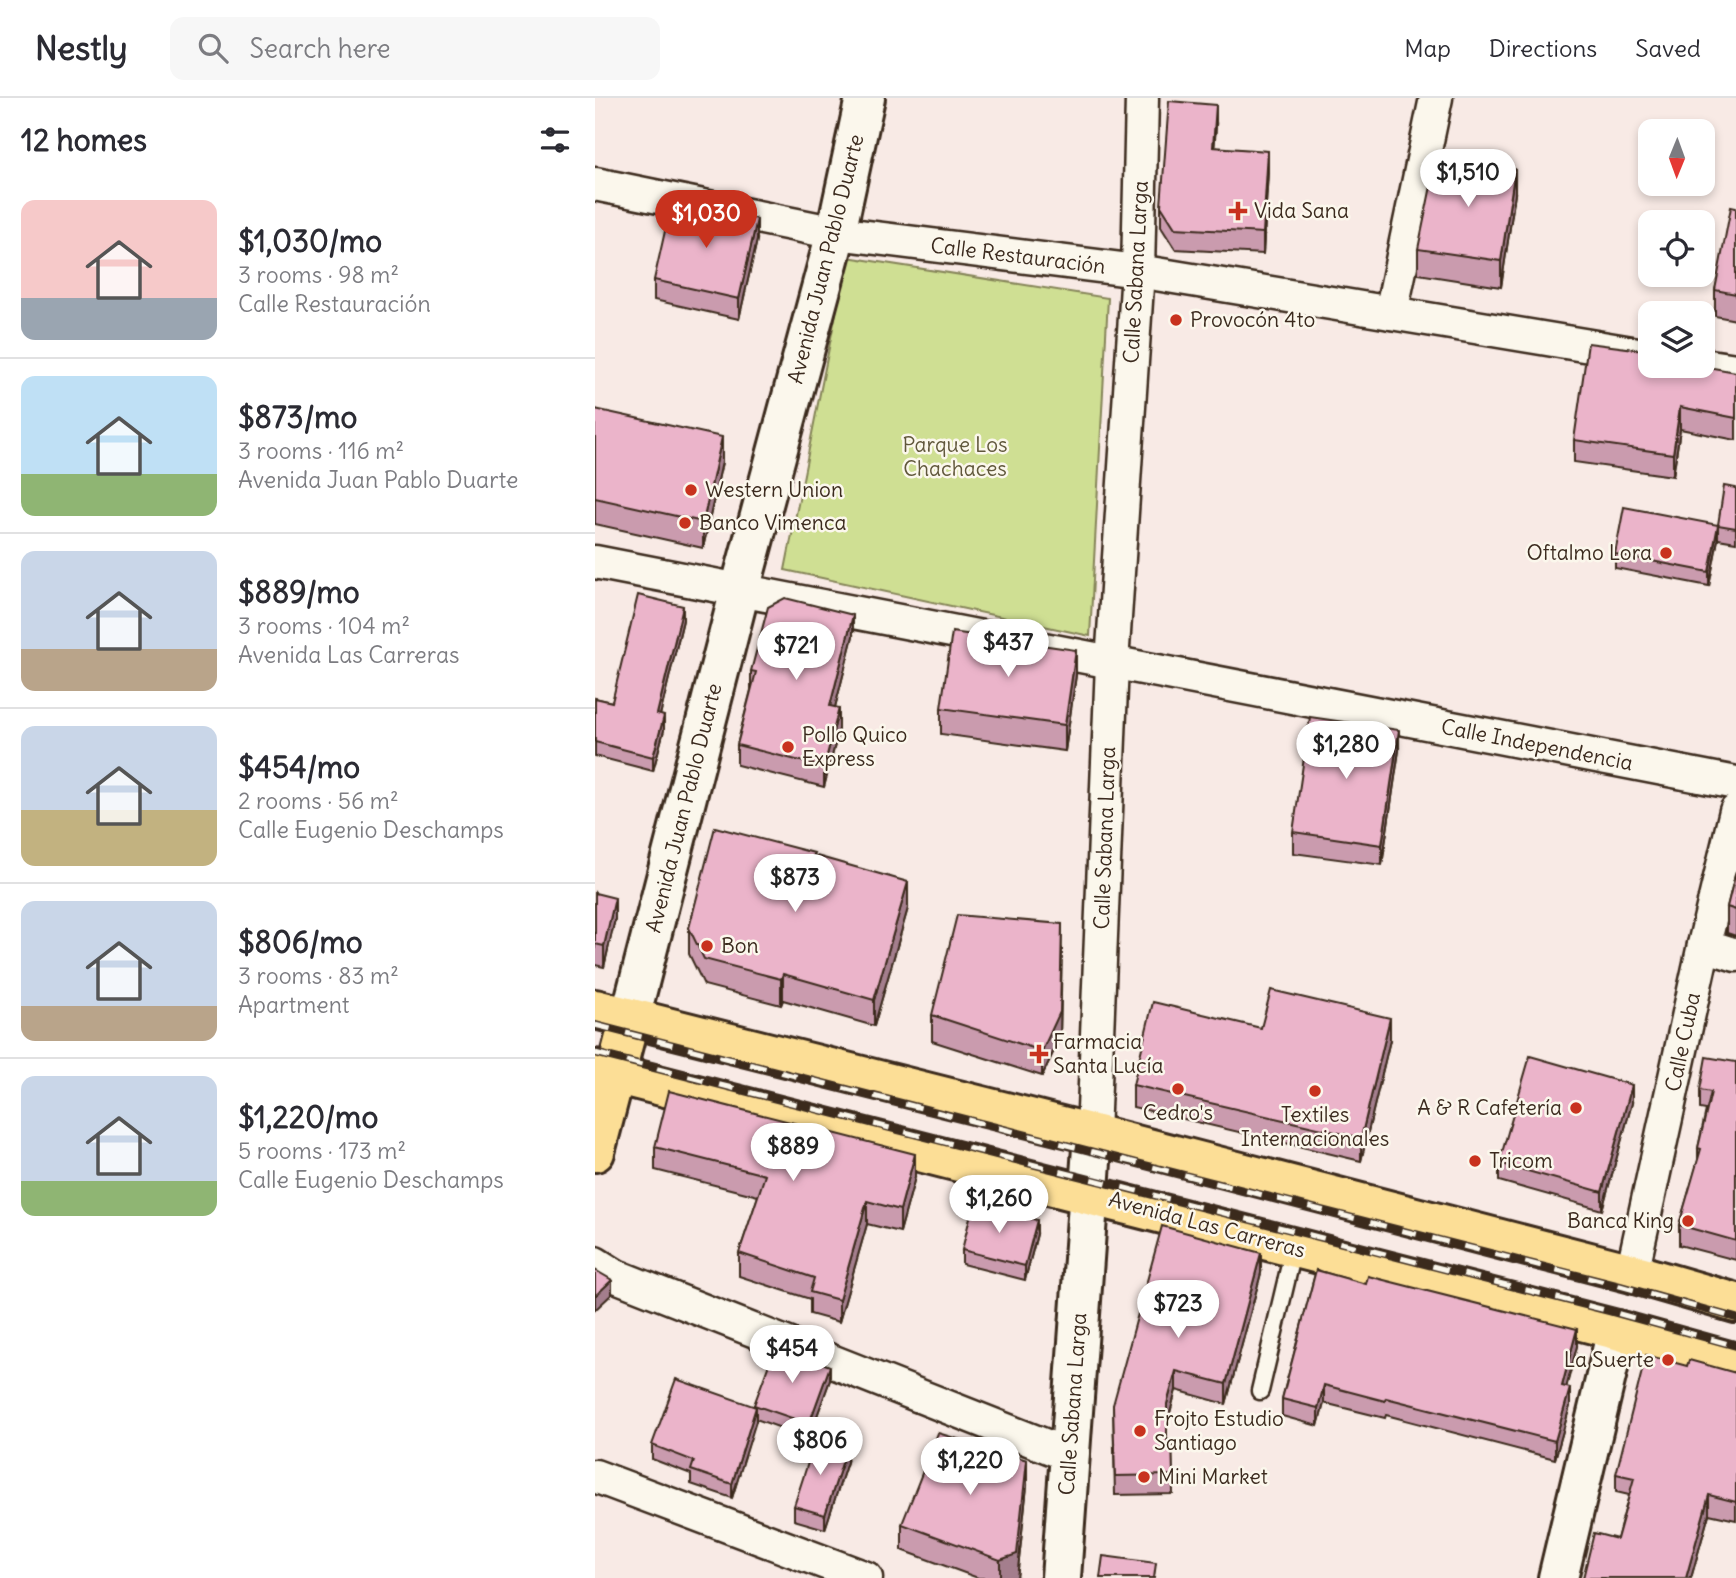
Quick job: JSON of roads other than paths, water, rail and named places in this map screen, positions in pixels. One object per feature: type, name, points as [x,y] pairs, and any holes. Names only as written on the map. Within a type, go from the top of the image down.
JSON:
[{"type":"main road","name":"Avenida Juan Pablo Duarte","points":[[595,1152],[613,1014],[740,590],[836,233],[865,98]]},
{"type":"main road","points":[[613,1014],[1093,1134],[1632,1273],[1736,1303]]},
{"type":"main road","name":"Avenida Las Carreras","points":[[605,1071],[1617,1330],[1736,1363]]},
{"type":"main road","name":"Calle Sabana Larga","points":[[1061,1578],[1093,1134]]},
{"type":"main road","points":[[1558,1578],[1617,1330]]},
{"type":"street","name":"Calle Sabana Larga","points":[[1093,1134],[1112,663],[1138,271],[1142,98]]},
{"type":"street","points":[[1391,313],[1436,98]]},
{"type":"street","name":"Calle Restauración","points":[[595,184],[836,233],[1138,271],[1638,354]]},
{"type":"street","points":[[1715,367],[1736,370]]},
{"type":"street","name":"Calle Independencia","points":[[595,562],[1736,783]]},
{"type":"street","name":"Calle Cuba","points":[[1632,1273],[1736,811]]},
{"type":"street","points":[[1704,945],[1736,955]]},
{"type":"street","points":[[595,1262],[616,1276],[1069,1455]]},
{"type":"street","points":[[595,1476],[866,1578]]},
{"type":"lane","points":[[1260,1391],[1294,1248]]},
{"type":"railway","points":[[595,1025],[1620,1286],[1736,1318]]},
{"type":"railway","points":[[595,1053],[1609,1311],[1736,1346]]},
{"type":"place","name":"Vida Sana","points":[[1238,211]]},
{"type":"place","name":"Provocón 4to","points":[[1176,320]]},
{"type":"place","name":"Western Union","points":[[691,490]]},
{"type":"place","name":"Banco Vimenca","points":[[685,523]]},
{"type":"place","name":"Oftalmo Lora","points":[[1666,553]]},
{"type":"place","name":"Pollo Quico Express","points":[[788,747]]},
{"type":"place","name":"Bon","points":[[707,946]]},
{"type":"place","name":"Farmacia Santa Lucía","points":[[1039,1054]]},
{"type":"place","name":"Cedro's","points":[[1178,1089]]},
{"type":"place","name":"Textiles Internacionales","points":[[1315,1091]]},
{"type":"place","name":"A & R Cafetería","points":[[1576,1108]]},
{"type":"place","name":"Tricom","points":[[1475,1161]]},
{"type":"place","name":"Banca King","points":[[1688,1221]]},
{"type":"place","name":"La Suerte","points":[[1668,1360]]},
{"type":"place","name":"Frojto Estudio Santiago","points":[[1140,1431]]},
{"type":"place","name":"Mini Market","points":[[1144,1477]]},
{"type":"park label","name":"Parque Los Chachaces","points":[[955,457]]}]
